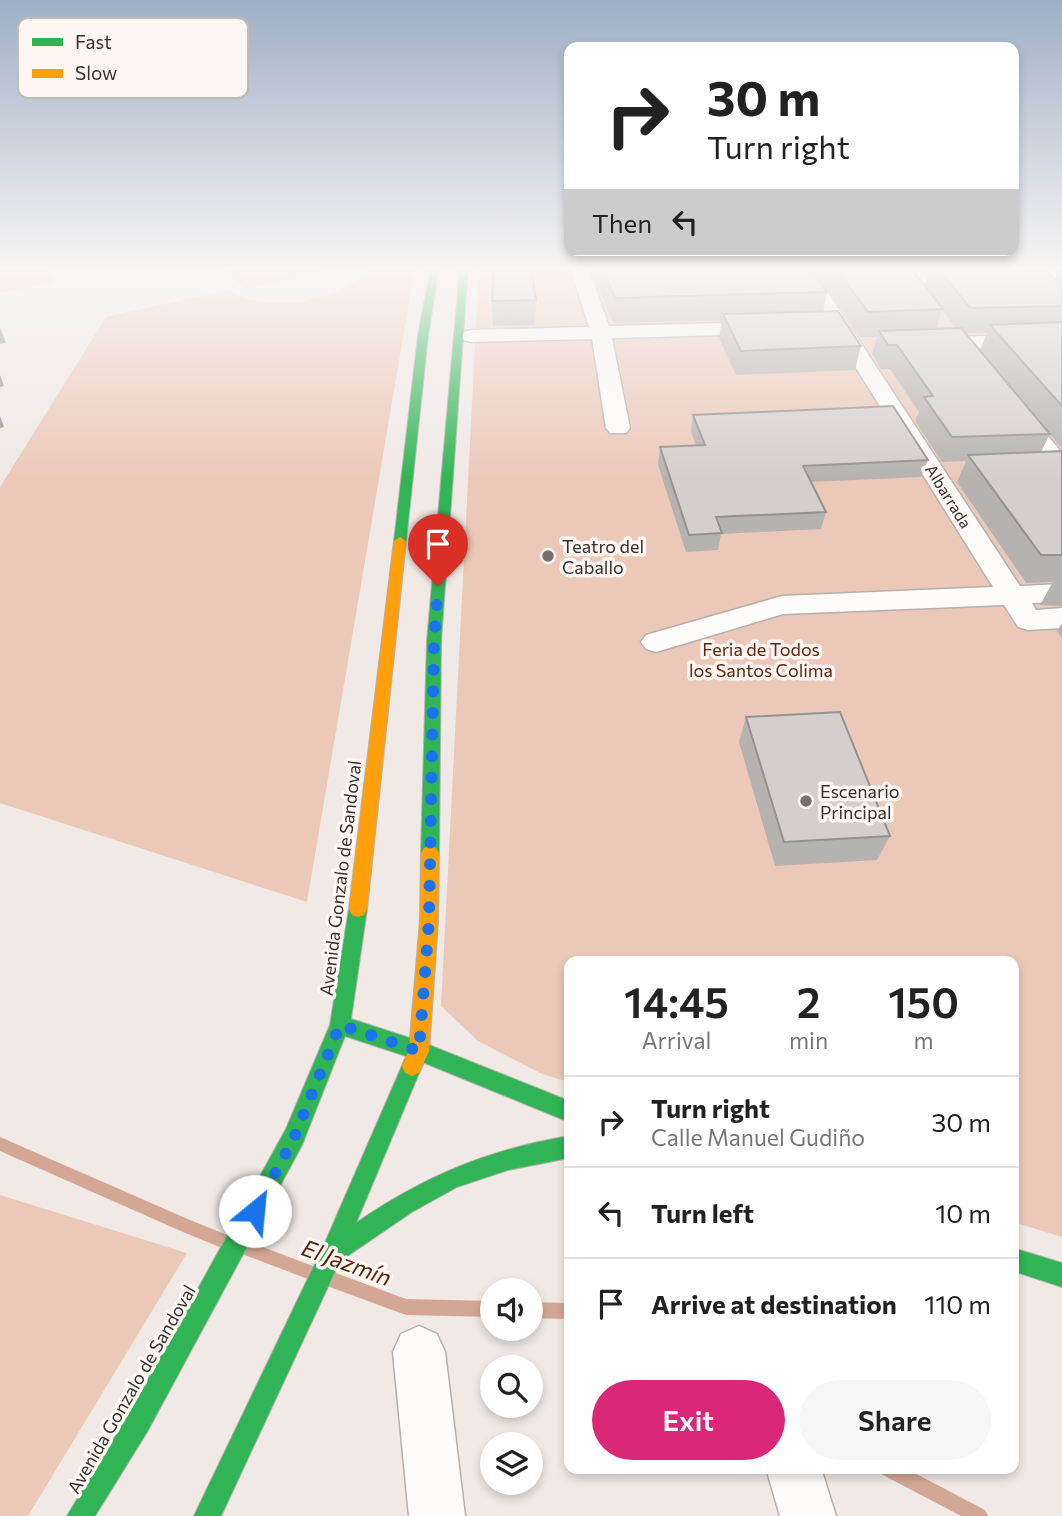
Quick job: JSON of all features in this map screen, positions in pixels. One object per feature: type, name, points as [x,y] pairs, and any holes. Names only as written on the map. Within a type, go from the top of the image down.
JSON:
[{"type":"main road","name":"Avenida Gonzalo de Sandoval","points":[[79,1516],[138,1423],[294,1138],[340,1025],[352,959],[423,338]]},
{"type":"main road","points":[[207,1516],[331,1255],[419,1051],[429,921],[434,641],[458,338]]},
{"type":"main road","points":[[340,1025],[419,1051],[564,1110]]},
{"type":"main road","points":[[331,1255],[406,1204],[451,1179],[547,1150],[564,1148]]},
{"type":"main road","points":[[1019,1261],[1062,1275]]},
{"type":"street","points":[[602,338],[618,428]]},
{"type":"street","name":"Albarrada","points":[[848,338],[1028,620],[1062,618]]},
{"type":"street","points":[[904,344],[940,338]]},
{"type":"street","points":[[952,338],[977,363]]},
{"type":"street","points":[[1038,338],[1058,348]]},
{"type":"street","points":[[853,346],[878,345]]},
{"type":"street","points":[[1002,395],[1062,468]]},
{"type":"street","points":[[1036,469],[1062,468]]},
{"type":"street","points":[[935,474],[960,472]]},
{"type":"street","points":[[656,642],[782,605],[1062,593]]},
{"type":"street","points":[[419,1353],[437,1516]]},
{"type":"street","points":[[795,1474],[808,1516]]},
{"type":"green space","points":[[93,338],[403,338],[307,902],[0,803],[0,487]]},
{"type":"green space","name":"Feria de Todos los Santos Colima","points":[[475,338],[1062,338],[1062,1237],[1019,1224],[1019,956],[564,956],[564,1081],[542,1074],[478,1041],[441,1006]]},
{"type":"green space","points":[[0,1195],[187,1253],[28,1516],[0,1516]]},
{"type":"building","points":[[735,338],[856,338],[861,346],[741,351]]},
{"type":"building","points":[[883,338],[969,338],[1050,434],[952,437],[924,397],[933,396],[897,345],[888,345]]},
{"type":"building","points":[[1001,338],[1062,338],[1062,406]]},
{"type":"building","points":[[893,406],[928,460],[803,466],[826,512],[716,517],[722,533],[689,535],[660,447],[705,445],[693,415]]},
{"type":"building","points":[[1062,451],[1062,555],[1041,555],[968,455]]},
{"type":"building","name":"Escenario Principal","points":[[840,712],[890,836],[784,842],[746,717]]},
{"type":"waterway","name":"El Jazmín","points":[[0,1144],[222,1240]]},
{"type":"waterway","name":"El Jazmín","points":[[247,1249],[308,1271]]},
{"type":"waterway","name":"El Jazmín","points":[[333,1280],[406,1307],[480,1309]]},
{"type":"waterway","name":"El Jazmín","points":[[543,1310],[564,1311]]},
{"type":"waterway","name":"El Jazmín","points":[[898,1474],[979,1516]]},
{"type":"traffic: fast","points":[[400,541],[423,338]]},
{"type":"traffic: fast","points":[[430,853],[434,641],[458,338]]},
{"type":"traffic: fast","points":[[80,1516],[138,1423],[294,1137],[340,1025],[358,909]]},
{"type":"traffic: fast","points":[[340,1025],[419,1051],[564,1110]]},
{"type":"traffic: fast","points":[[207,1516],[332,1253],[412,1066]]},
{"type":"traffic: fast","points":[[332,1253],[404,1204],[450,1179],[508,1159],[564,1148]]},
{"type":"traffic: fast","points":[[1019,1261],[1062,1275]]},
{"type":"traffic: slow","points":[[358,909],[400,541]]},
{"type":"traffic: slow","points":[[412,1066],[419,1051],[429,921],[430,853]]},
{"type":"place","name":"Teatro del Caballo","points":[[548,556]]},
{"type":"place","name":"Escenario Principal","points":[[806,801]]},
{"type":"route","points":[[255,1211],[294,1138],[340,1025],[419,1051],[429,921],[434,641],[438,586]]}]
